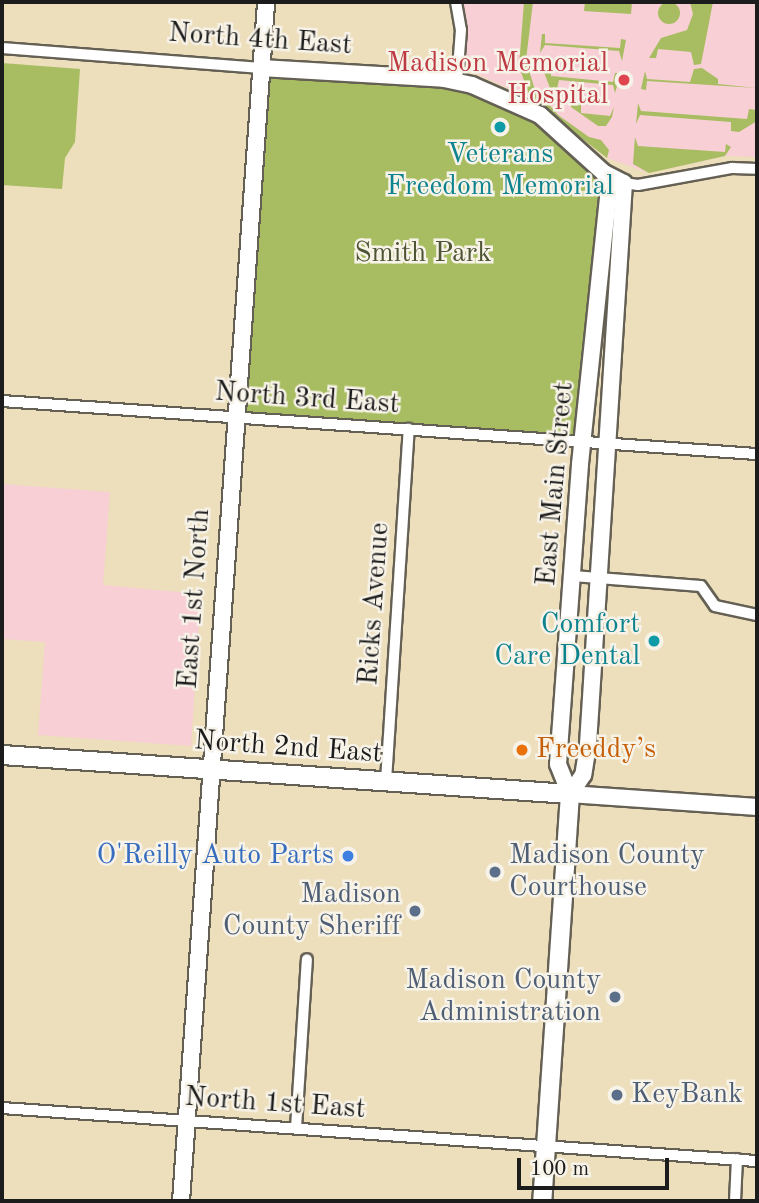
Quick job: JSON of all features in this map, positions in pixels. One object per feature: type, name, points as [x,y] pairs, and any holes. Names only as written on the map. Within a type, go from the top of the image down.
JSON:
[{"type":"main road","name":"North 2nd East","points":[[2,755],[570,794]]},
{"type":"main road","name":"East Main Street","points":[[542,1201],[570,794]]},
{"type":"street","name":"East 1st North","points":[[181,1201],[266,2]]},
{"type":"street","points":[[456,2],[461,30],[457,81]]},
{"type":"street","name":"North 4th East","points":[[2,48],[457,81],[510,99],[540,116],[617,180]]},
{"type":"street","points":[[617,180],[638,185],[732,168],[757,169]]},
{"type":"street","name":"East Main Street","points":[[570,794],[558,764],[584,442],[617,180]]},
{"type":"street","name":"East Main Street","points":[[570,794],[583,775],[588,745],[609,443],[617,180]]},
{"type":"street","name":"North 3rd East","points":[[2,401],[757,454]]},
{"type":"street","name":"Ricks Avenue","points":[[386,781],[409,429]]},
{"type":"street","points":[[573,576],[701,586],[715,606],[757,615]]},
{"type":"street","points":[[570,794],[757,807]]},
{"type":"street","points":[[296,1128],[307,959]]},
{"type":"street","name":"North 1st East","points":[[2,1108],[757,1161]]},
{"type":"street","points":[[735,1201],[737,1159]]},
{"type":"shaded area","name":"Madison Memorial Hospital","points":[[463,2],[757,2],[757,157],[725,156],[649,173],[607,158],[530,98],[466,69]]},
{"type":"shaded area","points":[[2,484],[110,492],[103,585],[201,594],[191,746],[38,735],[45,642],[2,639]]},
{"type":"green space","points":[[524,2],[533,2],[526,60],[534,87],[558,115],[589,137],[601,140],[609,150],[607,158],[530,98],[519,66]]},
{"type":"green space","points":[[585,2],[632,2],[631,14],[584,11]]},
{"type":"green space","points":[[669,2],[677,5],[680,13],[677,21],[669,24],[661,21],[658,13],[661,5]]},
{"type":"green space","points":[[690,2],[713,2],[701,64],[694,65],[691,52],[658,49],[656,58],[649,58],[661,38],[687,30],[693,14]]},
{"type":"green space","points":[[542,34],[545,34],[545,43],[620,48],[621,39],[626,40],[622,61],[619,51],[545,45],[540,53]]},
{"type":"green space","points":[[2,63],[80,69],[75,142],[65,158],[62,189],[2,185]]},
{"type":"green space","points":[[542,67],[551,68],[551,76],[613,82],[615,73],[619,73],[618,83],[615,93],[613,85],[559,80],[557,89],[550,88]]},
{"type":"green space","name":"Smith Park","points":[[261,68],[404,77],[510,99],[607,181],[584,442],[235,417]]},
{"type":"green space","points":[[702,68],[718,79],[718,84],[757,88],[647,81],[646,90],[641,89],[645,71],[647,79],[690,82],[694,69]]},
{"type":"green space","points":[[638,103],[641,111],[747,119],[749,109],[757,110],[757,121],[739,132],[731,131],[731,122],[640,115],[636,124]]},
{"type":"green space","points":[[571,104],[581,105],[581,113],[610,116],[614,107],[606,126],[598,126],[571,107]]},
{"type":"green space","points":[[635,137],[638,146],[725,152],[726,144],[731,147],[725,156],[649,173],[633,164]]},
{"type":"place","name":"Madison Memorial Hospital","points":[[624,80]]},
{"type":"place","name":"Veterans Freedom Memorial","points":[[500,127]]},
{"type":"place","name":"Comfort Care Dental","points":[[654,641]]},
{"type":"place","name":"Freeddy’s","points":[[522,750]]},
{"type":"place","name":"O'Reilly Auto Parts","points":[[348,856]]},
{"type":"place","name":"Madison County Courthouse","points":[[495,872]]},
{"type":"place","name":"Madison County Sheriff","points":[[415,911]]},
{"type":"place","name":"Madison County Administration","points":[[615,997]]},
{"type":"place","name":"KeyBank","points":[[617,1095]]}]
